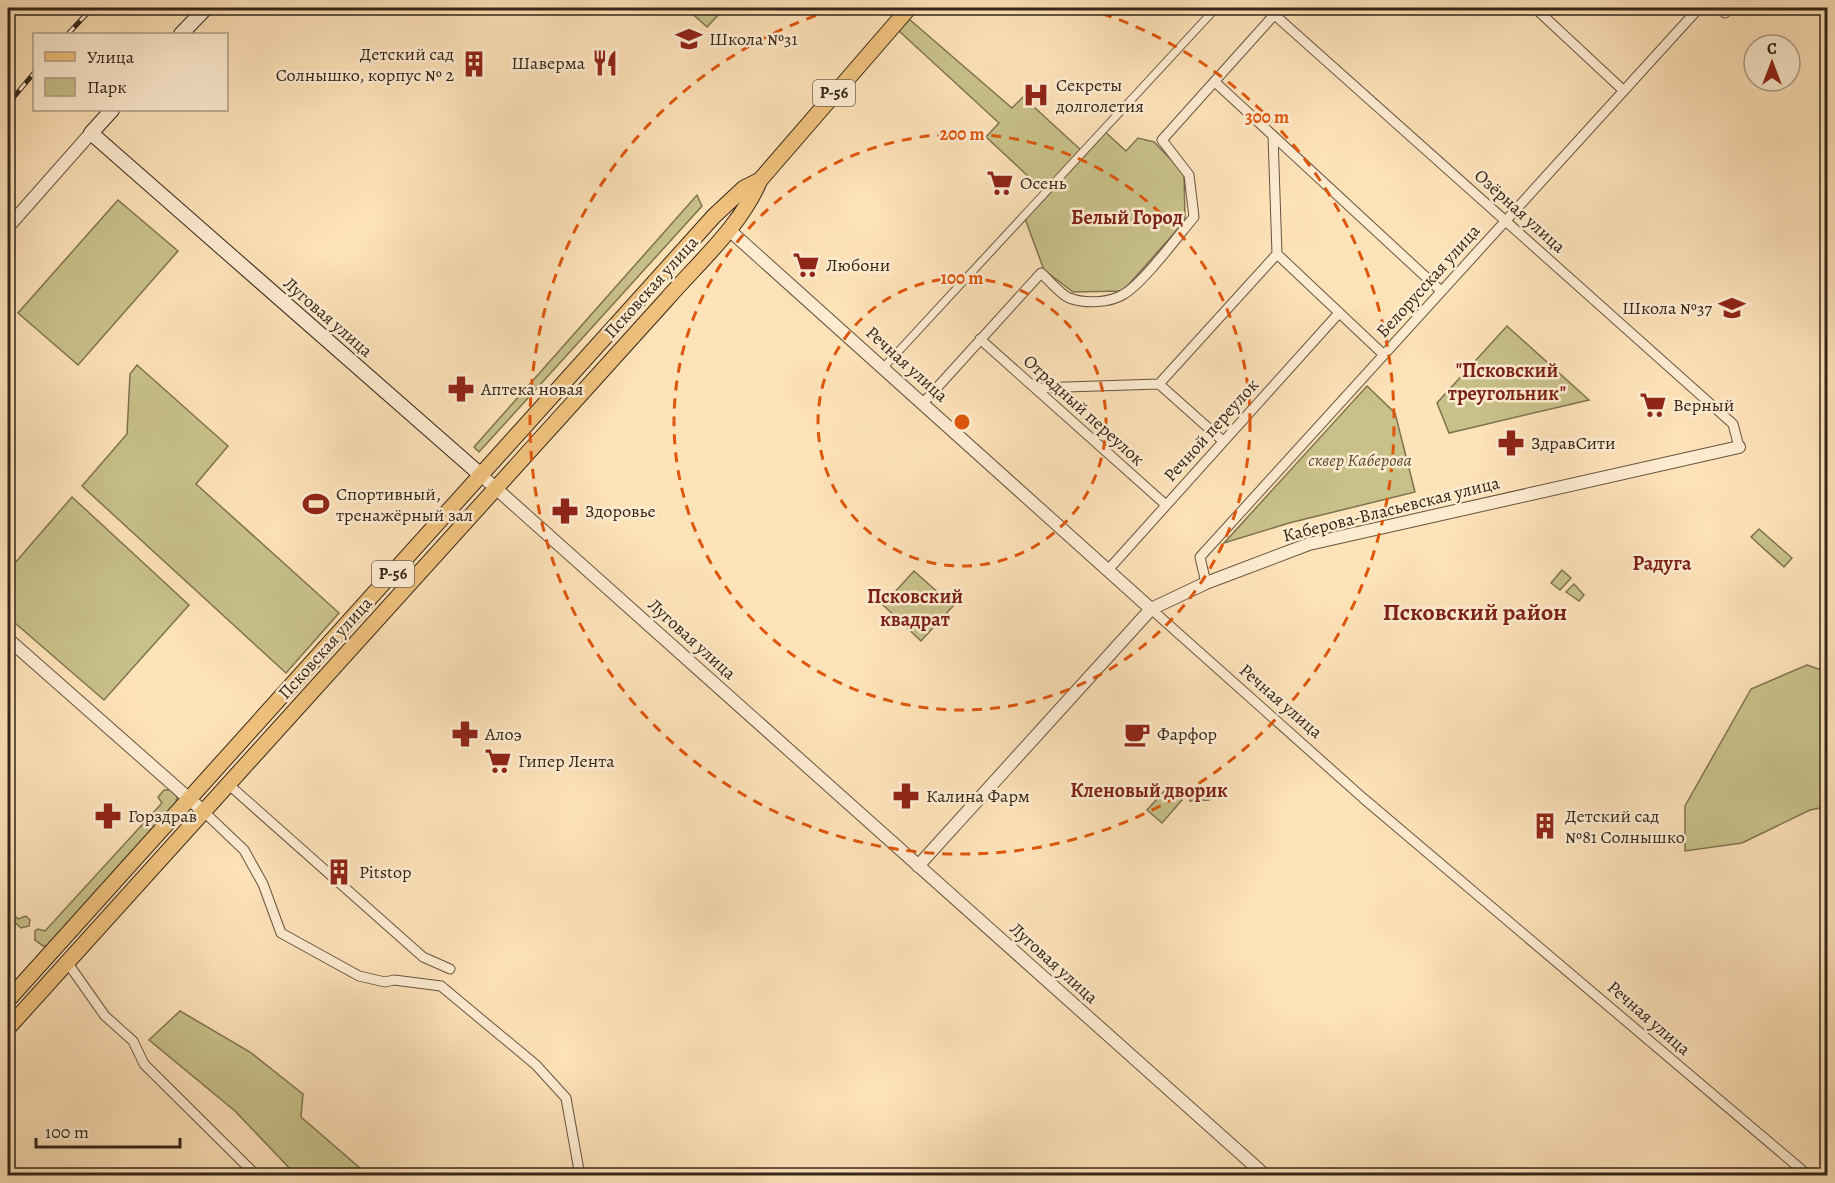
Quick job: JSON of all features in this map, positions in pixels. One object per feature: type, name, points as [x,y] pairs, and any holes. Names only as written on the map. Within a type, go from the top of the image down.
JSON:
[{"type":"main road","points":[[182,33],[206,8]]},
{"type":"main road","name":"Псковская улица","points":[[8,1028],[666,300],[728,229],[752,198],[760,180],[909,8]]},
{"type":"main road","points":[[92,133],[111,111]]},
{"type":"main road","name":"Луговая улица","points":[[92,133],[482,476]]},
{"type":"main road","name":"Псковская улица","points":[[8,1000],[723,207],[744,188],[760,180]]},
{"type":"main road","points":[[652,286],[652,298],[658,301],[666,300]]},
{"type":"street","points":[[884,367],[1216,8]]},
{"type":"street","name":"Озёрная улица","points":[[1267,8],[1732,424],[1739,447]]},
{"type":"street","points":[[1535,8],[1624,91]]},
{"type":"street","name":"Белорусская улица","points":[[1206,583],[1200,557],[1699,8]]},
{"type":"street","points":[[924,402],[1041,273],[1069,298],[1096,302],[1111,300],[1126,294],[1155,262],[1194,217],[1189,175],[1162,140],[1275,14]]},
{"type":"street","points":[[1215,82],[1441,291]]},
{"type":"street","points":[[8,227],[92,133]]},
{"type":"street","points":[[1159,384],[1277,254],[1273,136]]},
{"type":"street","name":"Речная улица","points":[[728,229],[924,402],[1363,798],[1809,1176]]},
{"type":"street","points":[[1277,254],[1383,354]]},
{"type":"street","name":"Речной переулок","points":[[1108,570],[1339,313]]},
{"type":"street","name":"Отрадный переулок","points":[[980,339],[1166,505]]},
{"type":"street","points":[[1036,388],[1159,384],[1223,441]]},
{"type":"street","name":"Каберова-Власьевская улица","points":[[918,866],[1151,609],[1206,583],[1309,544],[1739,447]]},
{"type":"street","name":"Луговая улица","points":[[482,476],[1266,1176]]},
{"type":"street","points":[[8,639],[190,799],[244,850],[263,884],[281,933],[359,976],[385,982],[394,980],[441,986],[536,1065],[566,1098],[580,1176]]},
{"type":"street","points":[[228,784],[423,957],[450,969]]},
{"type":"street","points":[[67,962],[105,1016],[134,1041],[144,1064],[257,1176]]},
{"type":"green space","points":[[686,8],[725,8],[707,27]]},
{"type":"green space","points":[[909,19],[1012,108],[1023,97],[1082,151],[1102,129],[1126,151],[1138,138],[1154,142],[1184,173],[1185,221],[1123,291],[1073,292],[1044,270],[1024,216],[1045,192],[986,137],[999,123],[899,31]]},
{"type":"green space","points":[[697,195],[702,206],[479,452],[474,447]]},
{"type":"green space","points":[[118,200],[178,251],[78,365],[18,313]]},
{"type":"green space","points":[[1507,326],[1589,400],[1449,433],[1437,403]]},
{"type":"green space","points":[[137,365],[228,446],[196,484],[339,613],[286,673],[82,486],[127,434],[130,374]]},
{"type":"green space","name":"сквер Каберова","points":[[1367,386],[1395,413],[1415,492],[1289,523],[1224,543]]},
{"type":"green space","points":[[72,497],[189,605],[104,700],[8,617],[8,571]]},
{"type":"green space","points":[[1759,529],[1792,558],[1784,567],[1751,537]]},
{"type":"green space","points":[[1562,570],[1571,578],[1560,590],[1551,583]]},
{"type":"green space","points":[[914,571],[953,606],[921,641],[883,605]]},
{"type":"green space","points":[[1574,584],[1584,595],[1579,601],[1566,592]]},
{"type":"green space","points":[[1807,665],[1827,672],[1827,771],[1820,808],[1810,810],[1742,843],[1685,851],[1685,806],[1751,689]]},
{"type":"green space","points":[[1168,787],[1182,800],[1162,823],[1147,810]]},
{"type":"green space","points":[[1208,789],[1209,800],[1190,801],[1190,790]]},
{"type":"green space","points":[[164,790],[172,790],[177,796],[176,803],[47,946],[35,940],[35,931],[38,929],[45,931],[162,803],[158,797]]},
{"type":"green space","points":[[8,909],[18,919],[26,916],[30,920],[29,926],[21,928],[8,916]]},
{"type":"green space","points":[[180,1011],[250,1052],[303,1094],[301,1117],[368,1175],[296,1175],[235,1111],[149,1040]]},
{"type":"railway","points":[[69,33],[92,8]]},
{"type":"railway","points":[[8,104],[33,74]]},
{"type":"place","name":"Школа №31","points":[[689,39]]},
{"type":"place","name":"Шаверма","points":[[605,63]]},
{"type":"place","name":"Детский сад Солнышко, корпус № 2","points":[[474,64]]},
{"type":"place","name":"Секреты долголетия","points":[[1036,95]]},
{"type":"place","name":"Осень","points":[[1000,183]]},
{"type":"place","name":"Любони","points":[[806,265]]},
{"type":"place","name":"Школа №37","points":[[1732,308]]},
{"type":"place","name":"Аптека новая","points":[[461,389]]},
{"type":"place","name":"Верный","points":[[1653,405]]},
{"type":"place","name":"ЗдравСити","points":[[1511,443]]},
{"type":"place","name":"Спортивный, тренажёрный зал","points":[[316,504]]},
{"type":"place","name":"Здоровье","points":[[565,511]]},
{"type":"place","name":"Алоэ","points":[[465,734]]},
{"type":"place","name":"Фарфор","points":[[1137,734]]},
{"type":"place","name":"Гипер Лента","points":[[498,761]]},
{"type":"place","name":"Калина Фарм","points":[[906,796]]},
{"type":"place","name":"Горздрав","points":[[108,816]]},
{"type":"place","name":"Детский сад №81 Солнышко","points":[[1545,826]]},
{"type":"place","name":"Pitstop","points":[[339,872]]},
{"type":"district","name":"Белый Город","points":[[1127,217]]},
{"type":"district","name":"\"Псковский треугольник\"","points":[[1507,382]]},
{"type":"district","name":"Радуга","points":[[1662,563]]},
{"type":"district","name":"Псковский квадрат","points":[[915,608]]},
{"type":"district","name":"Псковский район","points":[[1475,612]]},
{"type":"district","name":"Кленовый дворик","points":[[1149,790]]}]
